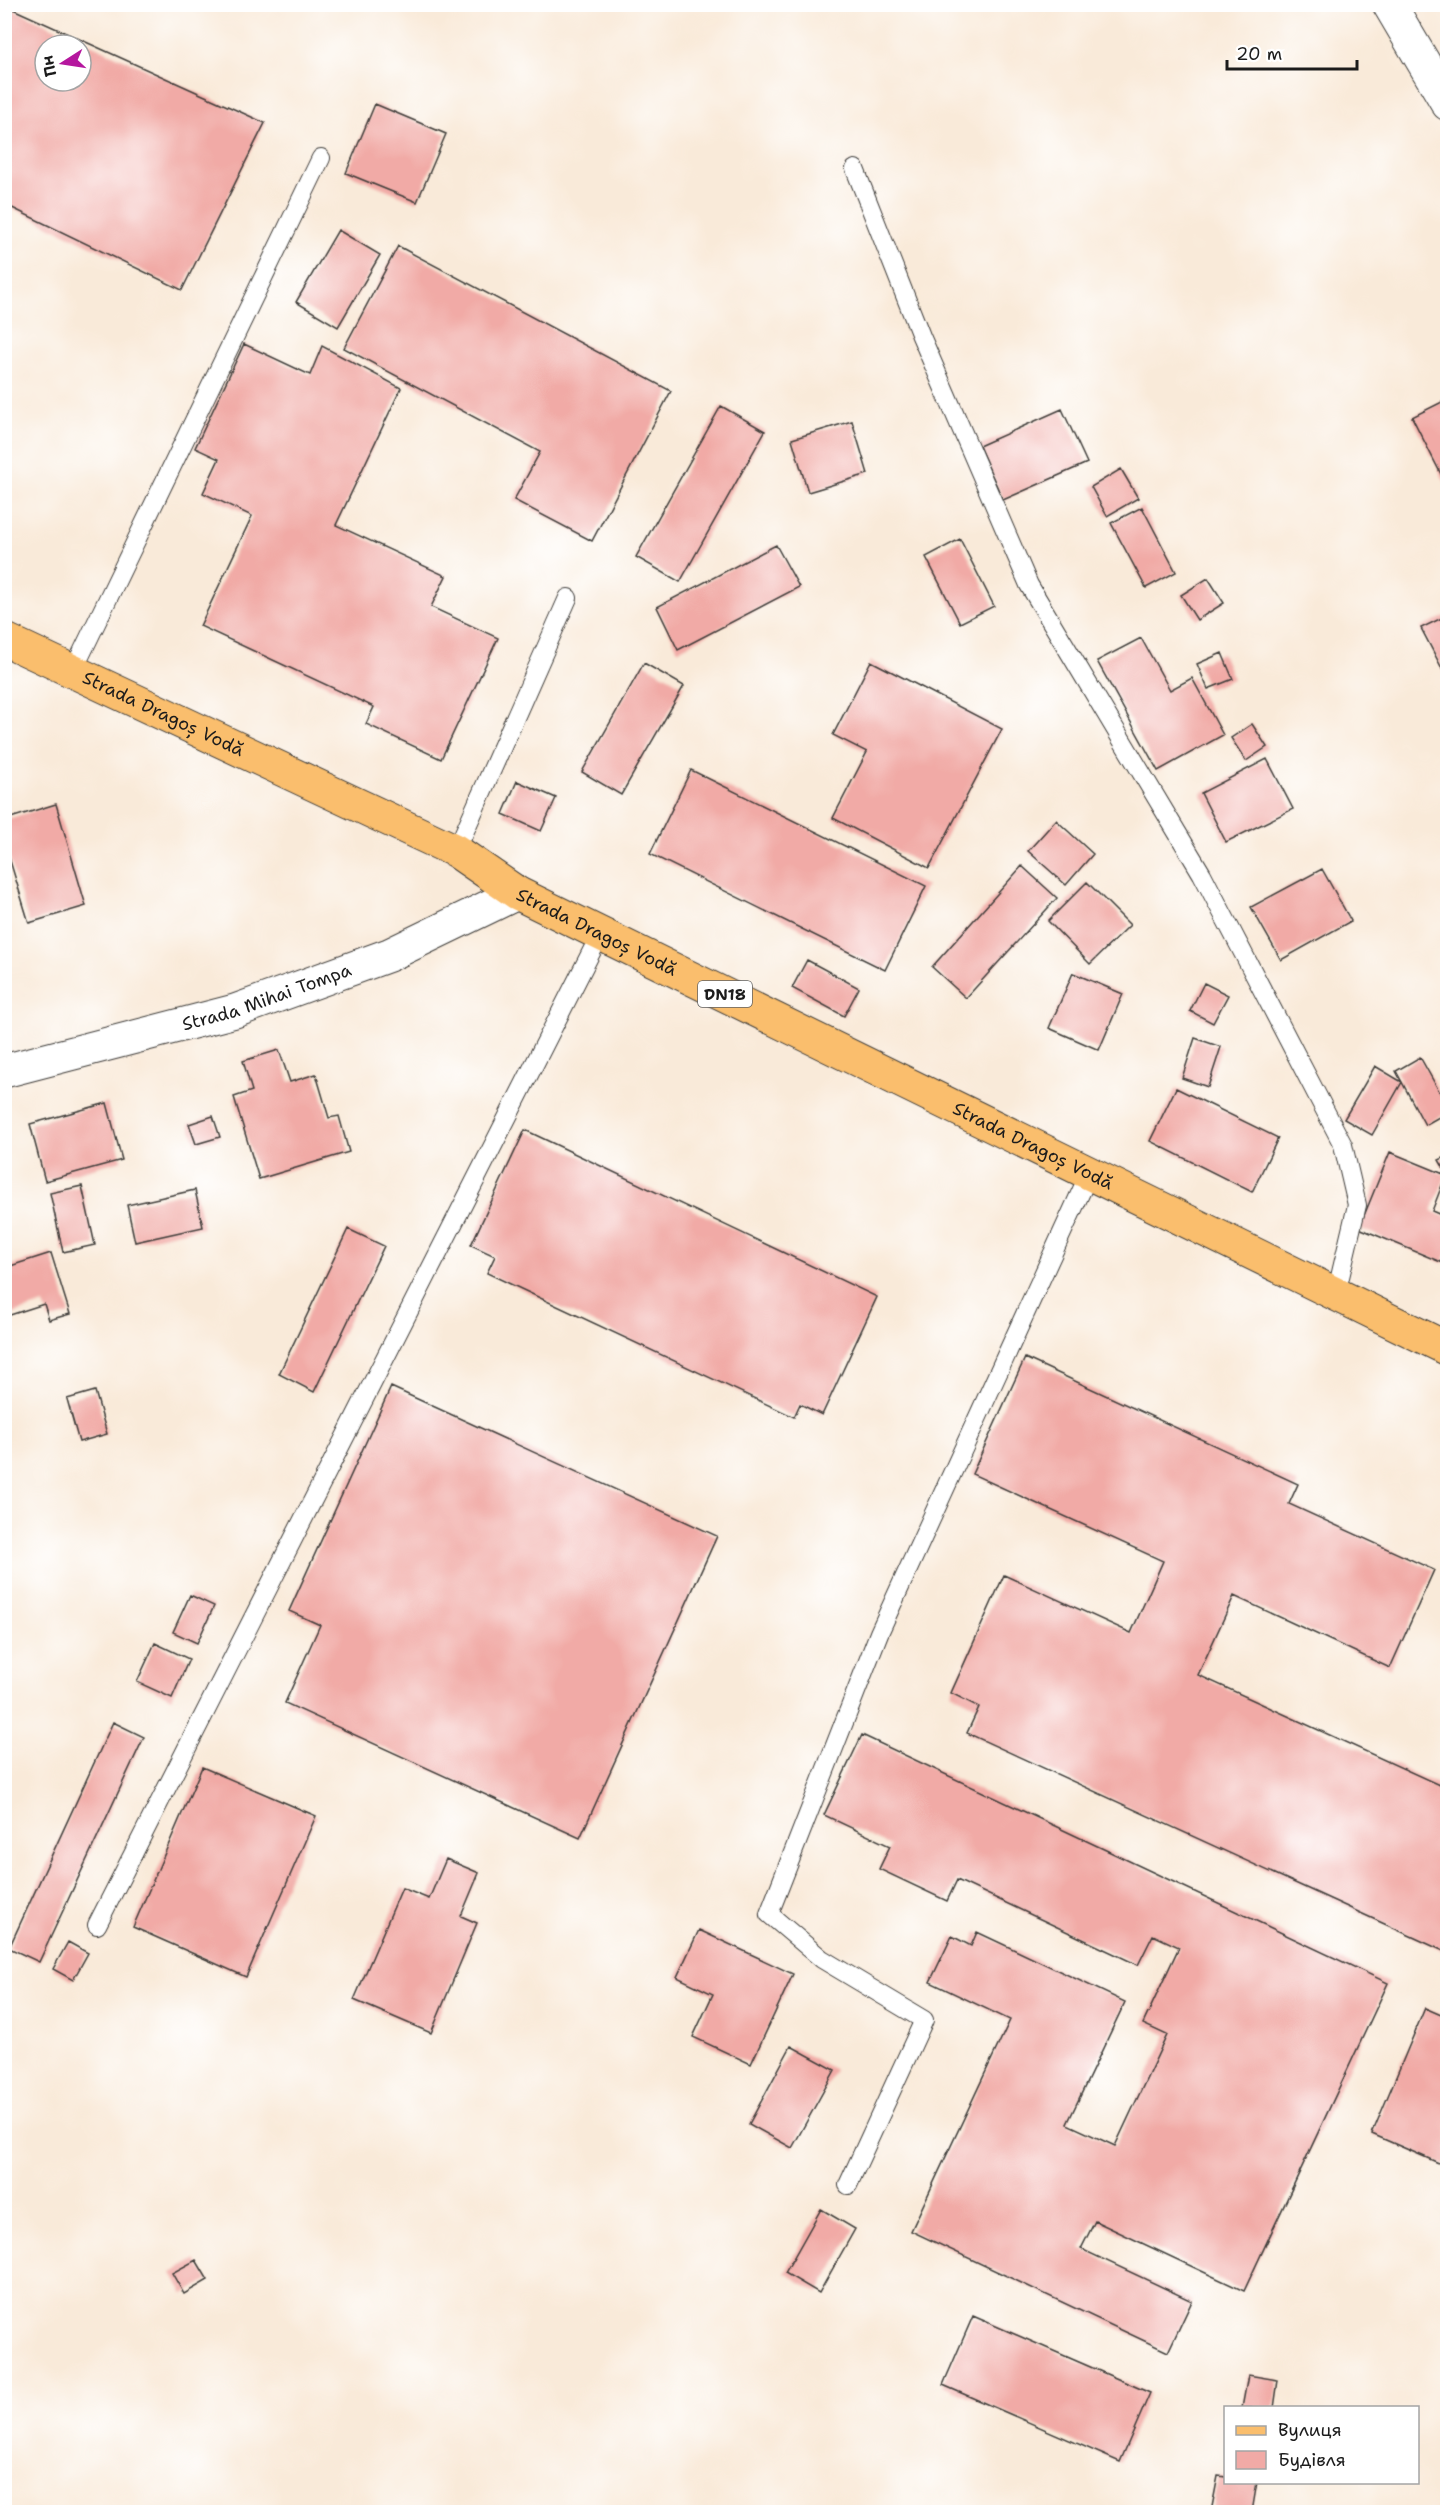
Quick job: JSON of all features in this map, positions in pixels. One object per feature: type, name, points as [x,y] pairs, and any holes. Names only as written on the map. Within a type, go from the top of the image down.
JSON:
[{"type":"main road","name":"Strada Dragoș Vodă","points":[[4,639],[456,851],[517,893],[1448,1348]]},
{"type":"street","points":[[1389,4],[1448,104]]},
{"type":"street","name":"Strada Mihai Tompa","points":[[4,1071],[235,1011],[389,955],[517,893]]},
{"type":"lane","points":[[73,671],[321,158]]},
{"type":"lane","points":[[855,169],[921,336],[1029,585],[1202,874],[1343,1145],[1357,1205],[1336,1294]]},
{"type":"lane","points":[[456,851],[568,598]]},
{"type":"lane","points":[[97,1924],[601,933]]},
{"type":"lane","points":[[848,2185],[924,2020],[822,1959],[769,1914],[879,1633],[1090,1173]]},
{"type":"building","points":[[4,5],[66,33],[33,33],[33,93],[93,93],[93,45],[265,123],[182,290],[4,204]]},
{"type":"building","points":[[375,104],[446,134],[417,202],[346,173]]},
{"type":"building","points":[[338,230],[380,255],[338,327],[296,302]]},
{"type":"building","points":[[398,246],[671,391],[592,541],[514,500],[540,452],[344,348]]},
{"type":"building","points":[[244,344],[310,375],[322,346],[401,388],[336,525],[446,576],[431,607],[498,638],[441,759],[366,724],[374,707],[200,626],[252,516],[203,493],[219,459],[195,448]]},
{"type":"building","points":[[1448,399],[1448,488],[1412,417]]},
{"type":"building","points":[[721,406],[765,431],[680,582],[636,557]]},
{"type":"building","points":[[1062,409],[1087,463],[1003,500],[979,446]]},
{"type":"building","points":[[852,421],[868,474],[808,492],[792,439]]},
{"type":"building","points":[[1121,469],[1138,498],[1107,516],[1091,487]]},
{"type":"building","points":[[1142,507],[1176,572],[1146,588],[1111,523]]},
{"type":"building","points":[[960,539],[994,606],[960,623],[926,557]]},
{"type":"building","points":[[776,545],[799,587],[678,650],[657,607]]},
{"type":"building","points":[[1208,578],[1224,603],[1197,620],[1181,595]]},
{"type":"building","points":[[1448,615],[1448,680],[1421,628]]},
{"type":"building","points":[[1141,638],[1170,690],[1192,678],[1223,735],[1158,771],[1097,661]]},
{"type":"building","points":[[1222,653],[1233,679],[1208,689],[1197,664]]},
{"type":"building","points":[[871,661],[1002,729],[929,868],[833,818],[867,752],[833,735]]},
{"type":"building","points":[[644,663],[684,686],[621,795],[582,772]]},
{"type":"building","points":[[1252,724],[1267,747],[1246,761],[1231,738]]},
{"type":"building","points":[[1267,759],[1293,809],[1226,842],[1201,793]]},
{"type":"building","points":[[691,770],[926,886],[885,970],[650,854]]},
{"type":"building","points":[[517,781],[556,798],[541,831],[503,814]]},
{"type":"building","points":[[56,804],[86,906],[29,923],[4,841],[4,820]]},
{"type":"building","points":[[1056,820],[1093,854],[1066,885],[1028,851]]},
{"type":"building","points":[[1022,866],[1057,898],[966,998],[932,967]]},
{"type":"building","points":[[1322,869],[1351,921],[1281,960],[1251,907]]},
{"type":"building","points":[[1087,882],[1130,925],[1090,964],[1048,921]]},
{"type":"building","points":[[807,960],[859,988],[844,1016],[792,988]]},
{"type":"building","points":[[1073,973],[1123,994],[1099,1050],[1049,1028]]},
{"type":"building","points":[[1204,983],[1228,995],[1213,1023],[1190,1011]]},
{"type":"building","points":[[1195,1038],[1221,1047],[1208,1087],[1182,1078]]},
{"type":"building","points":[[279,1050],[290,1082],[316,1074],[329,1118],[339,1116],[349,1152],[259,1179],[234,1097],[252,1091],[243,1061]]},
{"type":"building","points":[[1420,1057],[1448,1107],[1448,1112],[1425,1125],[1396,1071]]},
{"type":"building","points":[[1375,1066],[1402,1082],[1372,1135],[1344,1119]]},
{"type":"building","points":[[1176,1088],[1278,1138],[1252,1192],[1150,1141]]},
{"type":"building","points":[[107,1103],[122,1160],[45,1181],[30,1124]]},
{"type":"building","points":[[213,1116],[220,1137],[196,1144],[189,1124]]},
{"type":"building","points":[[525,1130],[877,1297],[822,1415],[800,1404],[794,1417],[487,1273],[495,1256],[471,1245]]},
{"type":"building","points":[[1390,1152],[1446,1175],[1432,1211],[1448,1218],[1448,1252],[1443,1263],[1359,1228]]},
{"type":"building","points":[[1448,1156],[1448,1175],[1439,1160]]},
{"type":"building","points":[[82,1186],[95,1245],[63,1252],[50,1193]]},
{"type":"building","points":[[195,1190],[203,1227],[135,1242],[127,1205]]},
{"type":"building","points":[[348,1229],[384,1246],[314,1392],[279,1374]]},
{"type":"building","points":[[51,1253],[70,1314],[49,1320],[44,1304],[4,1317],[4,1268]]},
{"type":"building","points":[[1025,1358],[1298,1484],[1289,1504],[1434,1570],[1390,1668],[1234,1596],[1198,1675],[1448,1789],[1448,1953],[967,1733],[979,1707],[951,1693],[1004,1575],[1131,1633],[1163,1561],[972,1474]]},
{"type":"building","points":[[391,1387],[717,1536],[580,1838],[285,1703],[320,1625],[289,1611]]},
{"type":"building","points":[[95,1391],[107,1434],[79,1442],[67,1399]]},
{"type":"building","points":[[190,1595],[214,1606],[197,1643],[173,1632]]},
{"type":"building","points":[[155,1643],[189,1659],[172,1698],[137,1682]]},
{"type":"building","points":[[113,1722],[144,1737],[39,1962],[9,1948]]},
{"type":"building","points":[[862,1735],[1388,1983],[1244,2291],[1095,2221],[1081,2249],[1192,2301],[1168,2352],[911,2231],[1010,2020],[930,1982],[952,1936],[971,1946],[977,1932],[1125,2002],[1067,2124],[1115,2146],[1167,2035],[1143,2024],[1179,1947],[1153,1935],[1138,1965],[957,1880],[947,1901],[879,1869],[890,1846],[824,1815]]},
{"type":"building","points":[[202,1767],[316,1816],[246,1977],[133,1927]]},
{"type":"building","points":[[446,1859],[479,1873],[461,1916],[477,1923],[431,2033],[354,2000],[402,1888],[429,1899]]},
{"type":"building","points":[[699,1930],[793,1974],[751,2064],[693,2037],[713,1994],[677,1977]]},
{"type":"building","points":[[68,1942],[88,1953],[73,1980],[53,1969]]},
{"type":"building","points":[[1425,2008],[1448,2018],[1448,2167],[1372,2134]]},
{"type":"building","points":[[791,2046],[835,2070],[792,2148],[749,2124]]},
{"type":"building","points":[[821,2209],[855,2229],[819,2293],[785,2273]]},
{"type":"building","points":[[196,2260],[208,2280],[184,2294],[172,2273]]},
{"type":"building","points":[[973,2316],[1150,2393],[1120,2462],[943,2385]]},
{"type":"building","points":[[1248,2375],[1278,2380],[1274,2406],[1242,2406]]},
{"type":"building","points":[[1218,2476],[1224,2477],[1224,2484],[1257,2484],[1252,2512],[1211,2512]]}]
